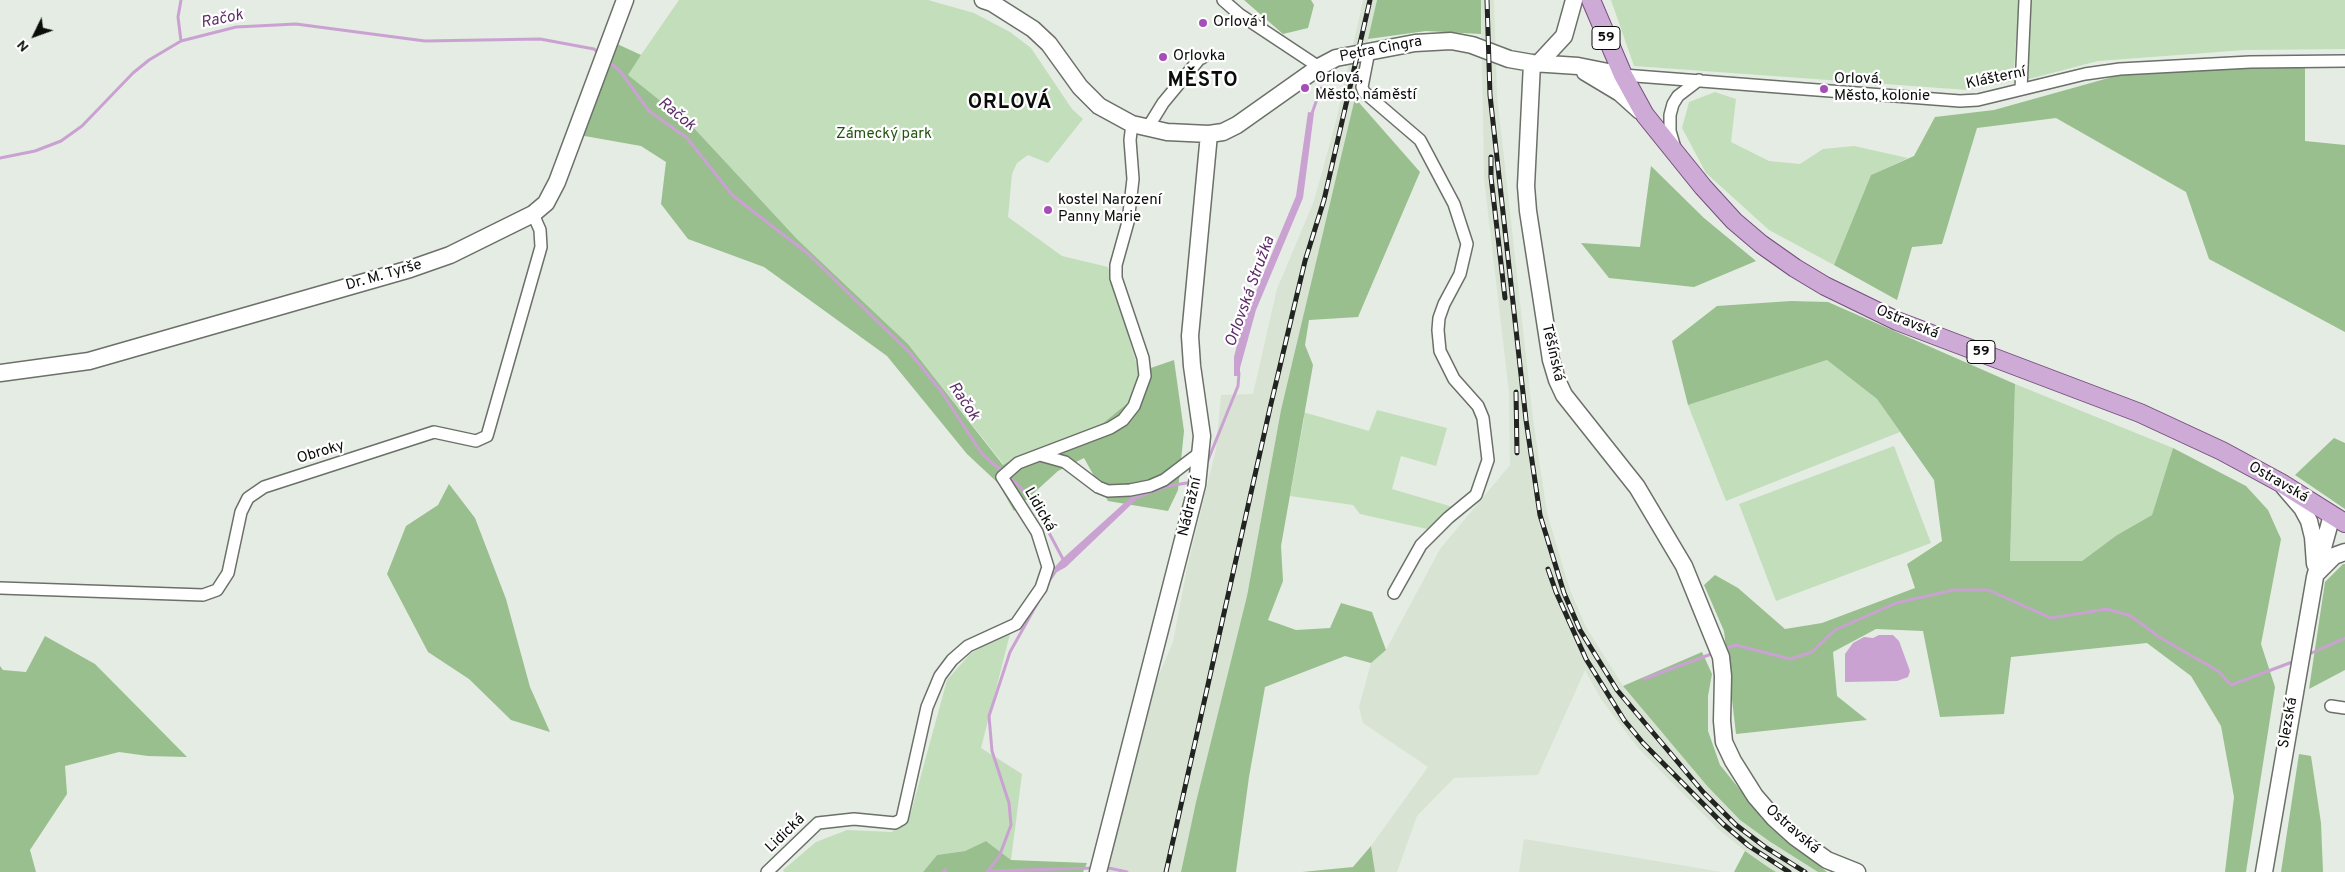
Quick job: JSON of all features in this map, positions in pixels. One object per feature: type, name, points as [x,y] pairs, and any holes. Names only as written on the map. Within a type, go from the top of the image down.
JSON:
[{"type":"main road","name":"Ostravská","points":[[1591,0],[1623,75],[1645,115],[1718,204],[1746,231],[1794,268],[1825,286],[1897,321],[2140,413],[2222,451],[2281,483],[2339,519]]},
{"type":"street","name":"Dr. M. Tyrše","points":[[0,374],[89,361],[410,269],[450,256],[533,214],[546,203],[557,182],[624,0]]},
{"type":"street","points":[[1224,0],[1239,14],[1319,67]]},
{"type":"street","points":[[1535,63],[1564,36],[1574,0]]},
{"type":"street","points":[[2021,89],[2025,0]]},
{"type":"street","name":"Petra Cingra","points":[[989,1],[1015,16],[1049,44],[1080,87],[1099,106],[1139,126],[1167,132],[1209,134],[1223,132],[1237,125],[1319,67],[1336,58],[1415,43],[1451,41],[1472,45],[1509,59],[1578,66],[1623,75]]},
{"type":"street","points":[[1369,51],[1362,87],[1364,92],[1420,140],[1444,180],[1463,230],[1467,244],[1465,260],[1439,318],[1440,351],[1454,379],[1478,406],[1482,418],[1488,460],[1476,495],[1448,518],[1422,545],[1394,593]]},
{"type":"street","points":[[1139,126],[1163,103],[1202,58]]},
{"type":"street","name":"Klášterní","points":[[1623,75],[1960,101],[1978,100],[2085,74],[2120,69],[2250,62],[2345,61]]},
{"type":"street","name":"Těšínská","points":[[1535,63],[1526,186],[1528,211],[1551,360],[1557,380],[1564,395],[1611,452],[1658,521],[1684,566],[1721,657]]},
{"type":"street","points":[[1578,66],[1588,75],[1620,93],[1645,115]]},
{"type":"street","points":[[1676,155],[1670,131],[1670,115],[1673,104],[1678,96],[1699,80]]},
{"type":"street","name":"Lidická","points":[[767,872],[818,823],[854,819],[895,823],[902,819],[927,707],[940,676],[952,660],[968,646],[1016,624],[1041,588],[1048,567],[1038,532],[1002,477],[1018,463],[1110,428],[1124,420],[1134,406],[1145,376],[1143,358],[1116,272],[1128,222],[1134,179],[1130,140],[1139,126]]},
{"type":"street","name":"Nádražní","points":[[1098,872],[1188,523],[1202,451],[1202,436],[1190,350],[1209,134]]},
{"type":"street","name":"Obroky","points":[[0,588],[203,595],[217,590],[228,573],[241,512],[248,498],[264,487],[434,432],[476,441],[488,436],[541,247],[540,230],[533,214]]},
{"type":"street","points":[[1040,455],[1065,462],[1098,487],[1108,491],[1130,490],[1150,486],[1164,480],[1202,451]]},
{"type":"street","points":[[2281,483],[2302,508],[2309,521],[2313,537],[2316,574]]},
{"type":"street","name":"Slezská","points":[[2264,872],[2316,574],[2339,519]]},
{"type":"street","points":[[2316,574],[2334,556],[2345,552]]},
{"type":"street","name":"Ostravská","points":[[1721,657],[1724,742],[1742,775],[1761,803],[1795,837],[1826,860],[1857,872]]},
{"type":"street","points":[[2331,706],[2345,708]]},
{"type":"shaded area","points":[[1363,0],[1377,0],[1332,203],[1281,410],[1247,596],[1196,802],[1181,872],[1105,872],[1149,698],[1173,642],[1187,568],[1216,449],[1221,395],[1253,394],[1277,289],[1314,201],[1336,121]]},
{"type":"shaded area","points":[[1481,0],[1494,0],[1497,95],[1533,419],[1547,513],[1570,590],[1586,627],[1623,686],[1708,787],[1740,820],[1818,872],[1776,872],[1745,851],[1718,829],[1638,748],[1601,699],[1585,670],[1538,775],[1454,778],[1417,816],[1397,872],[1375,872],[1371,846],[1428,767],[1363,723],[1359,707],[1371,663],[1386,650],[1440,549],[1510,465],[1509,393],[1484,178]]},
{"type":"shaded area","points":[[1308,112],[1314,113],[1303,198],[1256,310],[1240,368],[1240,376],[1234,376],[1234,357],[1242,325],[1296,196]]},
{"type":"shaded area","points":[[1132,496],[1136,500],[1066,567],[1057,572],[1055,570],[1054,568],[1061,560]]},
{"type":"shaded area","points":[[1879,635],[1893,635],[1899,641],[1910,671],[1908,677],[1897,681],[1845,682],[1845,654],[1853,643],[1864,637],[1873,638]]},
{"type":"shaded area","points":[[1524,839],[1722,872],[1519,872]]},
{"type":"green space","name":"Zámecký park","points":[[679,0],[928,0],[974,13],[1010,32],[1031,48],[1072,109],[1083,119],[1048,163],[1028,155],[1017,163],[1012,174],[1008,217],[1062,256],[1108,267],[1139,372],[1129,402],[1097,428],[1014,459],[1004,465],[908,344],[797,239],[693,127],[627,75]]},
{"type":"green space","points":[[1244,0],[1311,0],[1314,5],[1308,28],[1283,34]]},
{"type":"green space","points":[[1377,0],[1481,0],[1481,34],[1426,31],[1368,39]]},
{"type":"green space","points":[[1611,0],[2019,0],[2013,81],[1968,90],[1634,66]]},
{"type":"green space","points":[[2030,0],[2345,0],[2345,49],[2245,50],[2098,61],[2025,80]]},
{"type":"green space","points":[[615,43],[641,55],[628,75],[693,127],[797,239],[908,344],[1003,465],[1014,459],[1097,428],[1129,402],[1139,372],[1174,360],[1184,431],[1178,490],[1168,511],[1108,501],[1084,458],[1058,471],[1014,511],[998,483],[967,454],[887,356],[764,267],[688,239],[661,204],[666,162],[641,146],[579,135]]},
{"type":"green space","points":[[2305,66],[2305,141],[2345,145],[2345,332],[2209,259],[2186,192],[2056,118],[1977,128],[1942,244],[1912,247],[1897,300],[1834,265],[1871,175],[1914,156],[1935,117],[1994,110],[2123,74]]},
{"type":"green space","points":[[1715,92],[1736,99],[1731,142],[1769,161],[1800,164],[1823,149],[1854,146],[1908,158],[1871,175],[1834,265],[1769,230],[1706,173],[1682,128],[1689,102]]},
{"type":"green space","points":[[1355,98],[1420,172],[1358,317],[1309,320],[1305,345],[1313,365],[1281,546],[1283,581],[1268,620],[1296,630],[1330,628],[1341,603],[1372,612],[1386,650],[1371,663],[1345,656],[1265,687],[1249,777],[1236,872],[1181,872],[1196,802],[1247,596],[1281,410]]},
{"type":"green space","points":[[1651,166],[1704,218],[1756,261],[1694,287],[1609,278],[1581,243],[1640,247]]},
{"type":"green space","points":[[1791,301],[1828,302],[2015,384],[2010,561],[2082,561],[2117,535],[2152,515],[2173,448],[2246,486],[2268,510],[2281,539],[2261,644],[2275,687],[2246,872],[2225,872],[2234,797],[2221,726],[2191,676],[2147,643],[2011,657],[2004,714],[1940,717],[1923,631],[1876,629],[1833,652],[1837,696],[1867,720],[1736,734],[1724,631],[1704,585],[1715,575],[1738,588],[1785,629],[1822,623],[1915,588],[1907,564],[1942,541],[1934,480],[1877,399],[1827,360],[1688,405],[1672,341],[1717,306]]},
{"type":"green space","points":[[1827,360],[1877,399],[1900,432],[1726,501],[1688,405]]},
{"type":"green space","points":[[2015,384],[2173,448],[2152,515],[2117,535],[2082,561],[2010,561]]},
{"type":"green space","points":[[1377,410],[1447,428],[1436,466],[1401,456],[1392,489],[1453,507],[1427,529],[1360,514],[1353,505],[1290,496],[1304,419],[1303,412],[1369,431]]},
{"type":"green space","points":[[2334,438],[2345,443],[2345,509],[2295,475]]},
{"type":"green space","points":[[1894,446],[1931,543],[1776,601],[1739,504]]},
{"type":"green space","points":[[449,484],[475,518],[506,599],[530,687],[550,732],[511,720],[469,679],[428,652],[387,574],[406,526],[438,505]]},
{"type":"green space","points":[[2345,564],[2345,670],[2309,689],[2325,582]]},
{"type":"green space","points":[[1011,630],[981,748],[1022,774],[1011,860],[986,841],[965,851],[937,855],[923,872],[784,872],[783,870],[816,842],[847,830],[892,832],[911,812],[947,680],[970,654]]},
{"type":"green space","points":[[45,636],[95,664],[187,757],[148,756],[119,752],[65,766],[67,794],[30,850],[36,872],[0,872],[0,666],[3,670],[26,672]]},
{"type":"green space","points":[[1702,652],[1712,674],[1708,696],[1708,731],[1720,765],[1746,797],[1794,846],[1827,872],[1818,872],[1740,820],[1708,787],[1623,686]]},
{"type":"green space","points":[[2299,754],[2311,756],[2321,823],[2323,872],[2281,872]]},
{"type":"green space","points":[[986,841],[1011,860],[1087,863],[1083,872],[923,872],[937,855],[965,851]]},
{"type":"green space","points":[[1371,846],[1375,872],[1302,872],[1353,867]]},
{"type":"green space","points":[[1745,851],[1768,867],[1776,872],[1734,872]]},
{"type":"waterway","name":"Račok","points":[[181,0],[178,17],[181,41],[236,27],[296,24],[425,41],[540,39],[594,49],[600,54]]},
{"type":"waterway","points":[[0,158],[35,151],[61,141],[82,126],[133,73],[149,60],[181,41]]},
{"type":"waterway","name":"Račok","points":[[609,62],[620,71],[649,111],[687,138],[732,195],[807,253],[910,353],[941,391],[982,454],[1003,472]]},
{"type":"waterway","name":"Orlovská Stružka","points":[[1311,116],[1321,88]]},
{"type":"waterway","name":"Orlovská Stružka","points":[[1206,465],[1238,386],[1239,373]]},
{"type":"waterway","name":"Račok","points":[[1008,476],[1029,495],[1064,561]]},
{"type":"waterway","name":"Orlovská Stružka","points":[[1132,499],[1168,486],[1193,482]]},
{"type":"waterway","name":"Orlovská Stružka","points":[[1049,581],[1058,568]]},
{"type":"waterway","points":[[1724,649],[1736,645],[1790,659],[1812,652],[1835,630],[1896,603],[1954,590],[1988,590],[2051,618],[2107,609],[2131,616],[2159,637],[2218,671],[2231,685],[2295,661]]},
{"type":"waterway","name":"Orlovská Stružka","points":[[987,872],[999,857],[1011,825],[1009,803],[992,751],[989,716],[1010,652],[1038,602]]},
{"type":"waterway","points":[[2307,655],[2345,638]]},
{"type":"waterway","points":[[1644,679],[1714,653]]},
{"type":"waterway","points":[[1104,867],[1127,872]]},
{"type":"waterway","points":[[989,871],[1095,868]]},
{"type":"railway","points":[[1166,872],[1270,408],[1305,261],[1324,200],[1370,0]]},
{"type":"railway","points":[[1487,0],[1490,95],[1526,420],[1540,515],[1564,593],[1580,630],[1617,690],[1703,792],[1736,825],[1765,847],[1805,872]]},
{"type":"railway","points":[[1491,157],[1491,177],[1505,298]]},
{"type":"railway","points":[[1516,392],[1517,453]]},
{"type":"railway","points":[[1548,569],[1556,592],[1586,659],[1624,720],[1643,743],[1723,824],[1749,846],[1789,872]]},
{"type":"place","name":"Orlová 1","points":[[1203,23]]},
{"type":"place","name":"Orlovka","points":[[1163,57]]},
{"type":"place","name":"Orlová, Město, náměstí","points":[[1305,88]]},
{"type":"place","name":"Orlová, Město, kolonie","points":[[1824,89]]},
{"type":"place","name":"kostel Narození Panny Marie","points":[[1048,210]]},
{"type":"district","name":"MĚSTO","points":[[1203,82]]},
{"type":"district","name":"ORLOVÁ","points":[[1010,104]]}]
